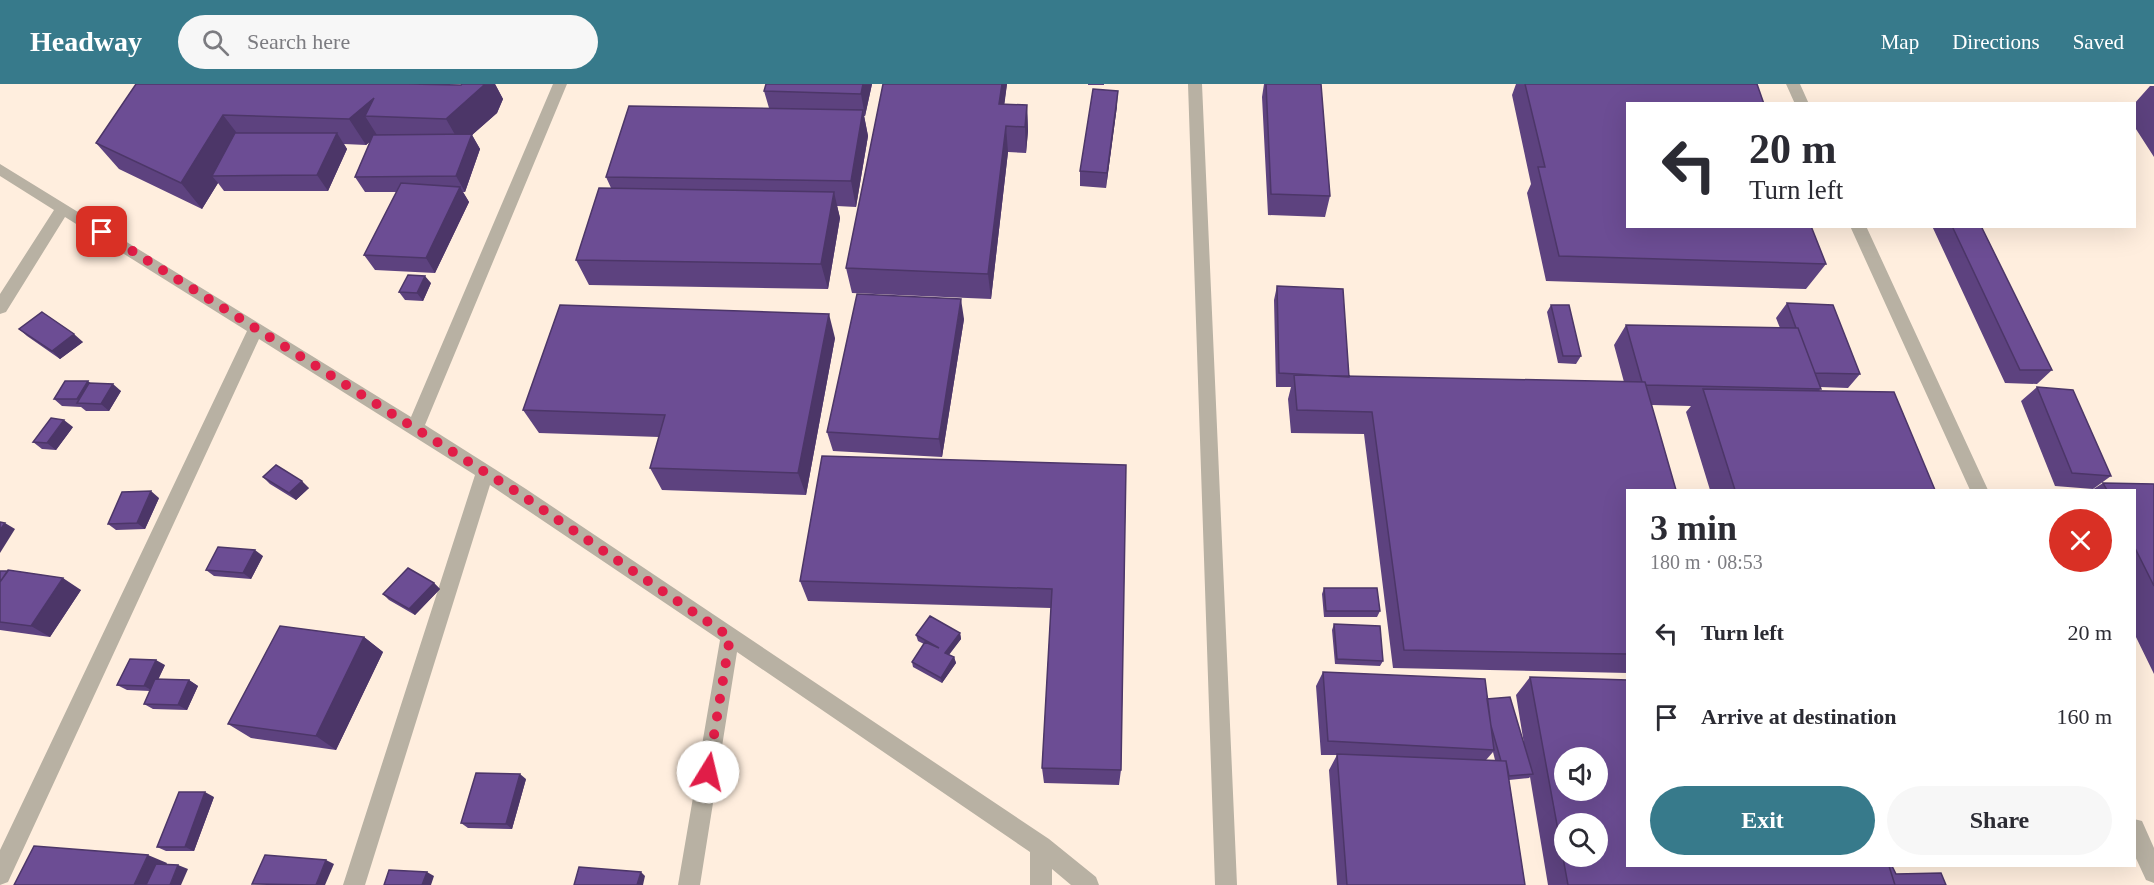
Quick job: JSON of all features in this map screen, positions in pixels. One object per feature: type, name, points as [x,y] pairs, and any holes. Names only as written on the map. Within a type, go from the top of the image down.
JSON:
[{"type":"street","points":[[415,428],[560,84]]},
{"type":"street","points":[[1195,84],[1226,885]]},
{"type":"street","points":[[1793,84],[1801,102]]},
{"type":"street","points":[[0,169],[485,472],[1041,847],[1088,885]]},
{"type":"street","points":[[0,308],[63,208]]},
{"type":"street","points":[[1859,228],[1979,489]]},
{"type":"street","points":[[0,874],[256,329]]},
{"type":"street","points":[[354,885],[485,472]]},
{"type":"street","points":[[689,885],[730,637]]},
{"type":"street","points":[[2136,833],[2154,872]]},
{"type":"street","points":[[1041,847],[1041,885]]},
{"type":"building","points":[[136,84],[484,84],[446,119],[365,116],[374,98],[349,119],[223,115],[181,183],[96,143]]},
{"type":"building","points":[[766,84],[863,84],[861,94],[764,91]]},
{"type":"building","points":[[883,84],[1002,84],[999,104],[1027,105],[1025,127],[1006,126],[988,274],[846,268]]},
{"type":"building","points":[[1266,84],[1321,84],[1330,196],[1271,194]]},
{"type":"building","points":[[1525,84],[1757,84],[1763,102],[1626,102],[1626,228],[1812,228],[1826,264],[1559,256],[1538,167],[1545,167]]},
{"type":"building","points":[[1093,89],[1118,91],[1107,173],[1080,171]]},
{"type":"building","points":[[629,106],[863,110],[851,181],[606,177]]},
{"type":"building","points":[[235,133],[337,133],[317,175],[212,176]]},
{"type":"building","points":[[472,134],[456,176],[355,177],[373,135]]},
{"type":"building","points":[[401,183],[460,187],[426,258],[364,255]]},
{"type":"building","points":[[599,188],[834,192],[821,264],[576,260]]},
{"type":"building","points":[[1953,228],[1982,228],[2052,370],[2020,370]]},
{"type":"building","points":[[408,275],[425,276],[417,293],[399,292]]},
{"type":"building","points":[[1277,286],[1343,289],[1349,377],[1279,373]]},
{"type":"building","points":[[857,294],[961,299],[939,439],[827,432]]},
{"type":"building","points":[[1787,303],[1833,305],[1860,374],[1815,373]]},
{"type":"building","points":[[560,305],[829,314],[798,473],[650,468],[665,415],[523,410]]},
{"type":"building","points":[[1551,305],[1569,305],[1581,356],[1563,356]]},
{"type":"building","points":[[42,312],[74,334],[52,351],[19,329]]},
{"type":"building","points":[[1626,325],[1798,328],[1821,389],[1646,385],[1642,382]]},
{"type":"building","points":[[1294,375],[1645,382],[1676,489],[1626,489],[1626,654],[1404,650],[1372,412],[1297,410]]},
{"type":"building","points":[[65,381],[88,381],[77,399],[54,399]]},
{"type":"building","points":[[89,383],[113,384],[101,404],[77,403]]},
{"type":"building","points":[[2037,387],[2073,390],[2111,476],[2072,473]]},
{"type":"building","points":[[1703,389],[1894,392],[1935,489],[1735,489]]},
{"type":"building","points":[[51,418],[64,420],[47,443],[33,442]]},
{"type":"building","points":[[822,456],[1126,465],[1121,770],[1042,768],[1052,589],[800,581]]},
{"type":"building","points":[[276,465],[302,481],[289,493],[263,477]]},
{"type":"building","points":[[2103,483],[2154,484],[2154,586],[2136,550],[2136,489],[2106,489]]},
{"type":"building","points":[[151,491],[137,523],[108,524],[122,492]]},
{"type":"building","points":[[218,547],[255,550],[243,573],[206,570]]},
{"type":"building","points":[[408,568],[434,583],[409,609],[383,594]]},
{"type":"building","points":[[8,570],[63,578],[31,626],[0,622],[0,582]]},
{"type":"building","points":[[0,571],[8,571],[0,582]]},
{"type":"building","points":[[1324,588],[1377,588],[1380,611],[1326,611]]},
{"type":"building","points":[[930,616],[960,633],[945,653],[954,657],[941,678],[912,662],[925,642],[939,648],[916,635]]},
{"type":"building","points":[[1334,624],[1380,626],[1383,661],[1337,659]]},
{"type":"building","points":[[280,626],[364,637],[316,736],[228,724]]},
{"type":"building","points":[[130,659],[156,660],[144,686],[117,685]]},
{"type":"building","points":[[1323,672],[1485,679],[1494,750],[1328,741]]},
{"type":"building","points":[[1530,677],[1626,680],[1626,867],[1889,867],[1895,885],[1568,885],[1565,867],[1608,867],[1608,813],[1555,813]]},
{"type":"building","points":[[155,679],[189,680],[178,705],[144,704]]},
{"type":"building","points":[[1510,697],[1533,774],[1509,776],[1506,761],[1501,761],[1491,726],[1487,699]]},
{"type":"building","points":[[1337,754],[1506,761],[1525,885],[1347,885]]},
{"type":"building","points":[[476,773],[520,774],[506,824],[461,823]]},
{"type":"building","points":[[179,792],[205,792],[185,847],[157,847]]},
{"type":"building","points":[[34,846],[148,855],[134,885],[14,885]]},
{"type":"building","points":[[265,855],[326,860],[316,885],[252,884]]},
{"type":"building","points":[[156,864],[178,865],[170,885],[146,885]]},
{"type":"building","points":[[579,867],[641,872],[637,885],[574,885]]},
{"type":"building","points":[[1889,867],[1892,867],[1896,874],[1941,873],[1946,885],[1895,885]]},
{"type":"building","points":[[389,870],[427,872],[422,885],[384,885]]},
{"type":"route","points":[[102,232],[520,494],[730,637],[708,772]]}]
